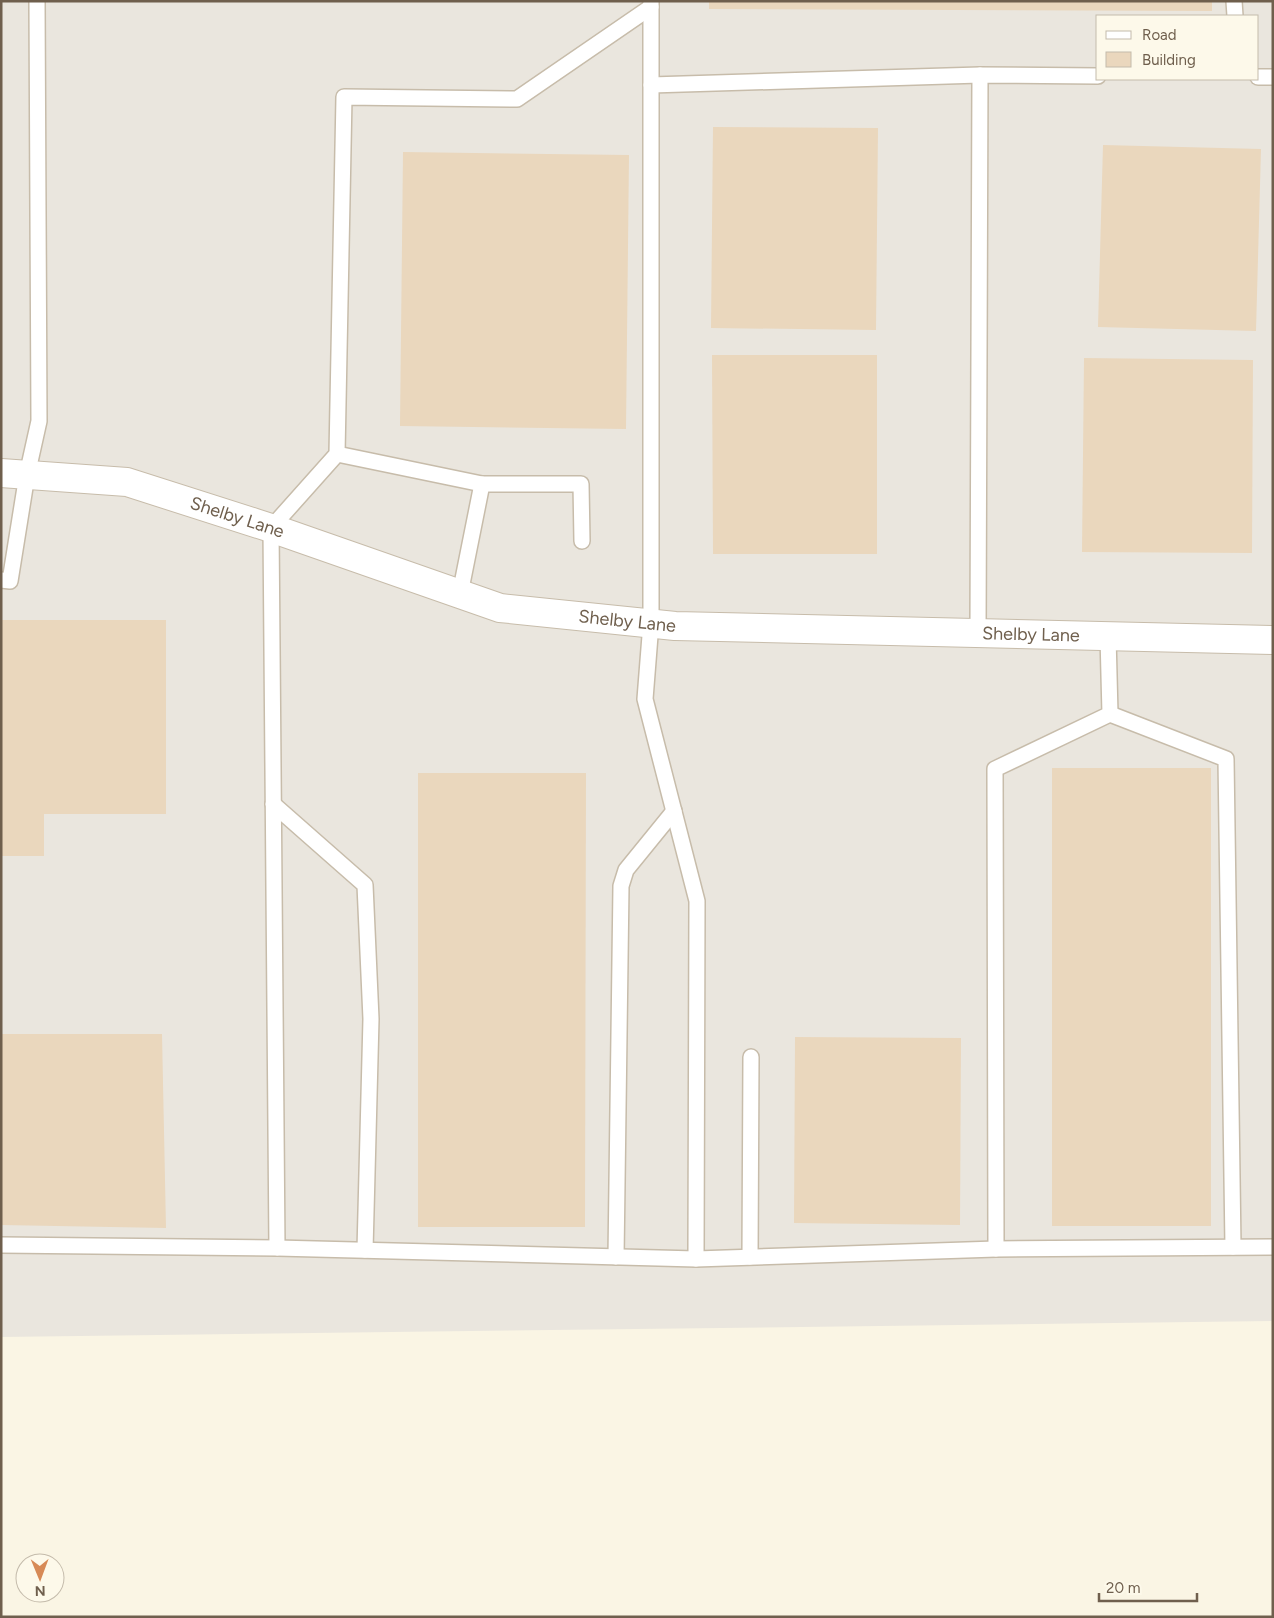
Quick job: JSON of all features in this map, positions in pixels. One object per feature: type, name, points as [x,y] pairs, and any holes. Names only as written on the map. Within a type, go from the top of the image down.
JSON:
[{"type":"street","name":"Shelby Lane","points":[[14,474],[127,482],[271,528],[500,608],[675,626],[1273,640]]},
{"type":"lane","points":[[1,580],[10,580],[14,474],[39,421],[37,1]]},
{"type":"lane","points":[[1234,1],[1235,15]]},
{"type":"lane","points":[[651,4],[651,623],[645,699],[697,901],[696,1259]]},
{"type":"lane","points":[[278,1248],[271,528],[337,454],[344,97],[517,99],[651,4]]},
{"type":"lane","points":[[651,85],[980,75],[1096,76]]},
{"type":"lane","points":[[978,633],[980,75]]},
{"type":"lane","points":[[1259,77],[1273,77]]},
{"type":"lane","points":[[337,454],[482,484],[581,484],[582,541]]},
{"type":"lane","points":[[460,594],[482,484]]},
{"type":"lane","points":[[1108,636],[1110,714]]},
{"type":"lane","points":[[996,1249],[995,768],[1110,714],[1226,759],[1233,1247]]},
{"type":"lane","points":[[273,804],[365,885],[371,1019],[365,1250]]},
{"type":"lane","points":[[616,1257],[621,886],[626,870],[674,811]]},
{"type":"lane","points":[[750,1257],[751,1057]]},
{"type":"lane","points":[[1,1245],[278,1248],[696,1259],[996,1249],[1273,1247]]},
{"type":"shaded area","points":[[1,1],[1273,1],[1273,1321],[1,1337]]},
{"type":"building","points":[[709,1],[1212,1],[1212,11],[709,9]]},
{"type":"building","points":[[713,127],[878,128],[876,330],[711,328]]},
{"type":"building","points":[[1103,145],[1261,149],[1256,331],[1098,327]]},
{"type":"building","points":[[403,152],[629,155],[626,429],[400,426]]},
{"type":"building","points":[[712,355],[877,355],[877,554],[713,554]]},
{"type":"building","points":[[1084,358],[1253,360],[1252,553],[1082,552]]},
{"type":"building","points":[[1,620],[166,620],[166,814],[44,814],[44,856],[1,856]]},
{"type":"building","points":[[1052,768],[1211,768],[1211,1226],[1052,1226]]},
{"type":"building","points":[[418,773],[586,773],[585,1227],[418,1227]]},
{"type":"building","points":[[1,1034],[162,1034],[166,1228],[1,1225]]},
{"type":"building","points":[[795,1037],[961,1038],[960,1225],[794,1223]]}]
